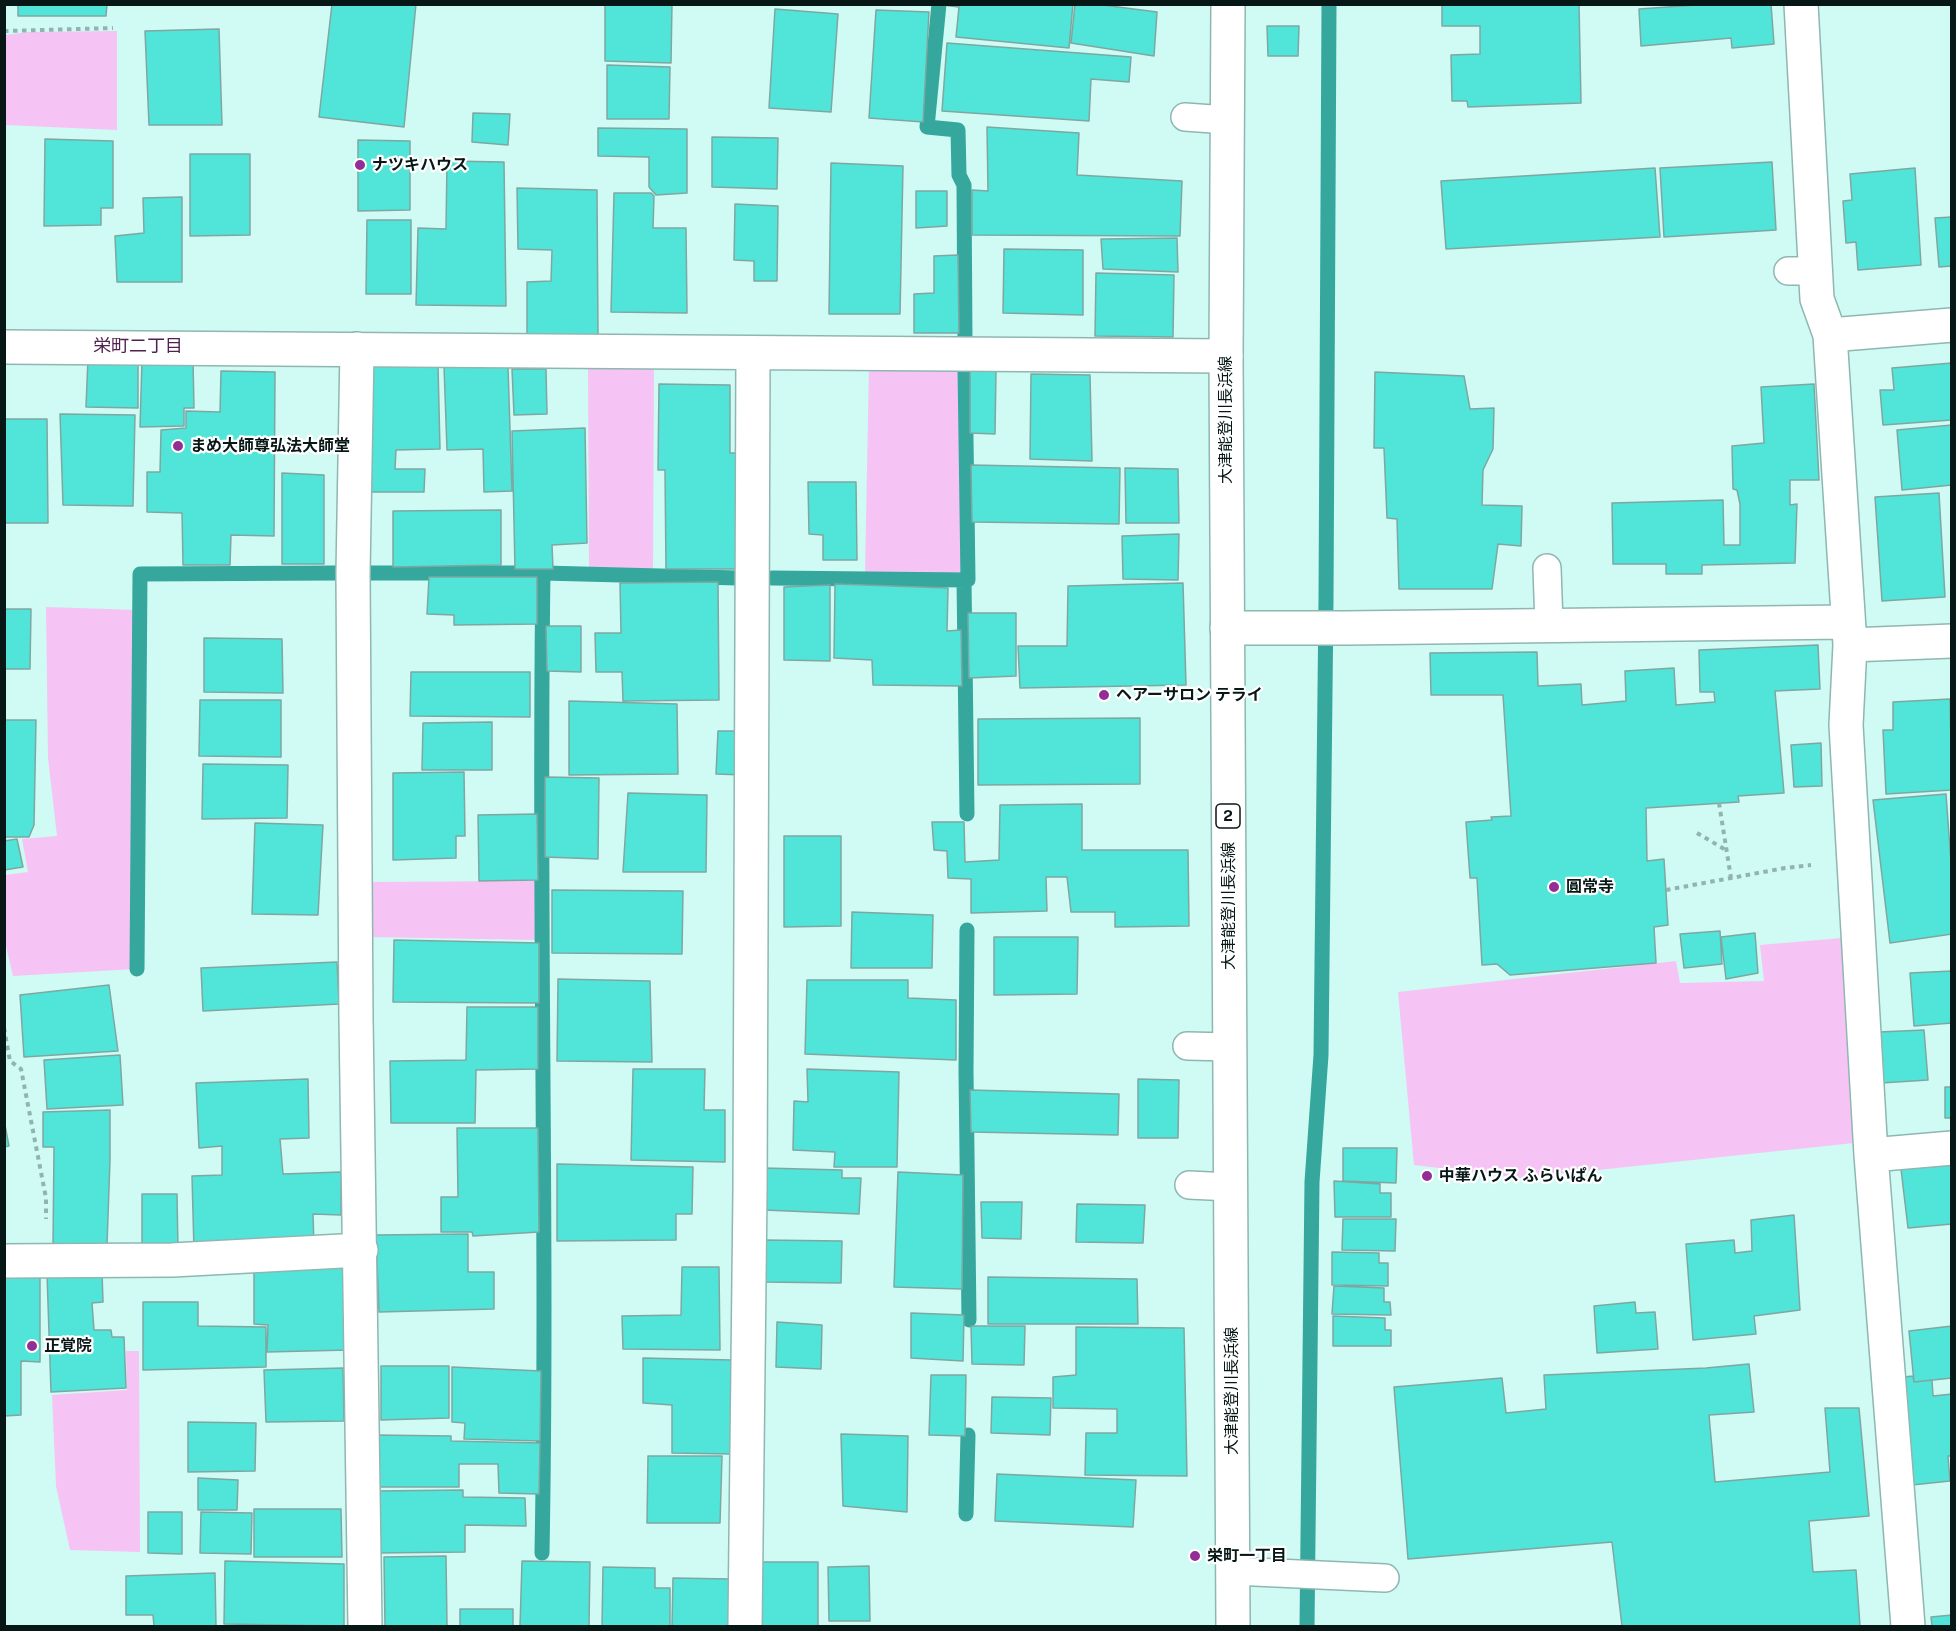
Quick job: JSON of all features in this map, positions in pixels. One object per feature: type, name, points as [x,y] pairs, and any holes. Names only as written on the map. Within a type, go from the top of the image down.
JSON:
[{"type":"street","name":"大津能登川長浜線","points":[[1228,4],[1226,356],[1233,1626]]},
{"type":"street","points":[[1801,4],[1802,271],[1817,299],[1830,335],[1849,633],[1846,725],[1871,1155],[1909,1542],[1912,1611]]},
{"type":"street","points":[[1830,335],[1952,325]]},
{"type":"street","points":[[4,347],[297,341],[357,350],[1145,361],[1226,356]]},
{"type":"street","points":[[357,350],[353,573],[356,1008],[365,1626]]},
{"type":"street","points":[[745,1626],[750,1191],[753,354]]},
{"type":"street","points":[[1227,628],[1549,626],[1849,633],[1952,641]]},
{"type":"street","points":[[1871,1155],[1952,1148]]},
{"type":"street","points":[[4,1261],[172,1260],[361,1250]]},
{"type":"lane","points":[[1185,117],[1227,120]]},
{"type":"lane","points":[[1547,568],[1549,626]]},
{"type":"lane","points":[[1187,1046],[1230,1047]]},
{"type":"lane","points":[[1189,1185],[1230,1187]]},
{"type":"lane","points":[[1233,1571],[1384,1578]]},
{"type":"path","points":[[4,31],[113,28]]},
{"type":"path","points":[[1719,803],[1731,878]]},
{"type":"path","points":[[1697,833],[1727,850]]},
{"type":"path","points":[[1666,890],[1785,868],[1854,861]]},
{"type":"path","points":[[4,966],[4,973]]},
{"type":"path","points":[[4,1028],[10,1062],[21,1069],[46,1198],[47,1261]]},
{"type":"shaded area","points":[[117,31],[117,130],[5,125],[5,35],[29,32]]},
{"type":"shaded area","points":[[869,365],[962,367],[966,578],[865,575]]},
{"type":"shaded area","points":[[588,366],[654,366],[653,569],[589,570]]},
{"type":"shaded area","points":[[46,607],[137,610],[133,762],[135,969],[13,976],[5,942],[5,875],[28,872],[22,839],[57,836],[48,758]]},
{"type":"shaded area","points":[[539,881],[540,940],[366,937],[366,882]]},
{"type":"shaded area","points":[[1842,938],[1854,1143],[1522,1178],[1414,1165],[1398,992],[1676,961],[1680,983],[1764,981],[1760,945]]},
{"type":"shaded area","points":[[126,1351],[139,1351],[140,1552],[70,1550],[56,1486],[52,1395],[127,1390]]},
{"type":"building","points":[[18,4],[107,4],[106,16],[18,16]]},
{"type":"building","points":[[332,4],[416,4],[404,127],[319,117]]},
{"type":"building","points":[[605,4],[672,4],[671,63],[605,61]]},
{"type":"building","points":[[1073,4],[1069,48],[956,37],[959,7],[942,5]]},
{"type":"building","points":[[1075,4],[1095,4],[1157,12],[1154,56],[1071,43]]},
{"type":"building","points":[[1442,4],[1579,4],[1581,103],[1468,107],[1467,101],[1452,101],[1451,55],[1480,54],[1480,26],[1442,26]]},
{"type":"building","points":[[1710,4],[1771,4],[1774,44],[1732,48],[1731,38],[1641,46],[1639,9]]},
{"type":"building","points":[[775,9],[838,14],[831,112],[769,108]]},
{"type":"building","points":[[876,10],[929,12],[923,122],[869,118]]},
{"type":"building","points":[[1267,26],[1299,26],[1298,56],[1268,56]]},
{"type":"building","points":[[219,29],[222,125],[149,125],[145,31]]},
{"type":"building","points":[[947,43],[1131,57],[1129,82],[1091,79],[1089,121],[942,111]]},
{"type":"building","points":[[607,65],[670,67],[669,119],[607,119]]},
{"type":"building","points":[[473,113],[510,114],[508,145],[472,142]]},
{"type":"building","points":[[987,127],[1079,133],[1077,175],[1182,181],[1180,236],[972,235],[972,190],[988,191]]},
{"type":"building","points":[[598,128],[687,129],[687,193],[656,195],[649,187],[649,157],[598,156]]},
{"type":"building","points":[[712,137],[778,138],[777,189],[712,187]]},
{"type":"building","points":[[45,139],[113,141],[113,208],[101,208],[101,225],[44,226]]},
{"type":"building","points":[[358,140],[410,141],[410,210],[358,211]]},
{"type":"building","points":[[190,154],[250,154],[250,235],[190,236]]},
{"type":"building","points":[[447,161],[504,162],[506,306],[416,305],[418,228],[446,229]]},
{"type":"building","points":[[1772,162],[1776,230],[1664,237],[1660,168]]},
{"type":"building","points":[[831,163],[903,166],[900,314],[829,314]]},
{"type":"building","points":[[1655,168],[1660,237],[1446,249],[1441,181]]},
{"type":"building","points":[[1915,168],[1921,265],[1858,270],[1856,242],[1846,243],[1843,201],[1852,200],[1850,174]]},
{"type":"building","points":[[517,188],[597,190],[598,336],[527,337],[527,282],[551,281],[552,250],[518,249]]},
{"type":"building","points":[[916,191],[947,191],[947,226],[916,228]]},
{"type":"building","points":[[614,193],[651,193],[654,196],[653,228],[686,228],[687,313],[611,312]]},
{"type":"building","points":[[182,197],[182,282],[117,282],[115,236],[144,233],[143,198]]},
{"type":"building","points":[[735,204],[778,206],[777,281],[754,281],[754,261],[734,260]]},
{"type":"building","points":[[1952,217],[1952,266],[1939,267],[1935,218]]},
{"type":"building","points":[[367,220],[411,220],[411,294],[366,294]]},
{"type":"building","points":[[1177,238],[1178,272],[1103,269],[1101,239]]},
{"type":"building","points":[[1004,249],[1083,250],[1083,315],[1003,313]]},
{"type":"building","points":[[958,255],[959,333],[914,333],[914,294],[934,293],[934,256]]},
{"type":"building","points":[[1096,273],[1174,275],[1173,337],[1095,336]]},
{"type":"building","points":[[88,358],[138,359],[138,408],[86,407]]},
{"type":"building","points":[[142,360],[193,361],[194,408],[184,408],[184,426],[140,427]]},
{"type":"building","points":[[1952,363],[1952,420],[1883,425],[1880,390],[1894,390],[1892,368]]},
{"type":"building","points":[[438,365],[440,449],[396,450],[395,469],[425,469],[424,492],[370,492],[373,366]]},
{"type":"building","points":[[444,366],[508,367],[512,491],[484,492],[483,449],[447,450]]},
{"type":"building","points":[[512,369],[546,369],[547,414],[514,415]]},
{"type":"building","points":[[970,370],[996,370],[995,434],[970,433]]},
{"type":"building","points":[[221,371],[275,372],[274,536],[231,535],[230,565],[183,565],[182,513],[147,512],[147,472],[160,472],[161,430],[186,428],[186,411],[220,412]]},
{"type":"building","points":[[1375,372],[1464,376],[1470,409],[1494,408],[1493,449],[1483,470],[1482,505],[1522,506],[1521,546],[1498,544],[1492,589],[1399,589],[1397,519],[1387,518],[1384,448],[1374,448]]},
{"type":"building","points":[[1031,374],[1090,375],[1092,461],[1030,459]]},
{"type":"building","points":[[659,384],[730,385],[730,453],[738,453],[737,569],[666,569],[665,470],[658,470]]},
{"type":"building","points":[[1814,384],[1819,480],[1790,480],[1790,505],[1797,504],[1795,563],[1702,565],[1702,574],[1666,574],[1666,564],[1613,564],[1612,503],[1723,500],[1724,545],[1740,545],[1740,504],[1737,490],[1733,489],[1732,446],[1764,443],[1761,387]]},
{"type":"building","points":[[60,414],[135,415],[133,506],[63,505]]},
{"type":"building","points":[[4,419],[47,419],[48,523],[5,523]]},
{"type":"building","points":[[1952,425],[1952,485],[1902,490],[1897,430]]},
{"type":"building","points":[[585,428],[587,543],[552,545],[553,569],[515,569],[512,431]]},
{"type":"building","points":[[971,465],[1120,468],[1119,524],[972,522]]},
{"type":"building","points":[[1125,468],[1178,469],[1179,523],[1126,523]]},
{"type":"building","points":[[282,473],[324,475],[324,564],[282,564]]},
{"type":"building","points":[[808,482],[856,482],[857,560],[823,560],[823,535],[809,534]]},
{"type":"building","points":[[1939,493],[1945,597],[1882,601],[1875,497]]},
{"type":"building","points":[[501,510],[501,565],[393,567],[393,511]]},
{"type":"building","points":[[1179,534],[1178,580],[1123,579],[1122,536]]},
{"type":"building","points":[[429,577],[537,577],[537,624],[454,625],[454,615],[427,614]]},
{"type":"building","points":[[718,582],[719,700],[623,701],[622,672],[596,672],[595,633],[621,633],[620,583]]},
{"type":"building","points":[[1183,583],[1186,685],[1020,688],[1018,646],[1067,646],[1068,586]]},
{"type":"building","points":[[835,584],[948,588],[947,631],[961,630],[962,686],[873,685],[872,660],[834,658]]},
{"type":"building","points":[[830,585],[830,661],[784,660],[784,587]]},
{"type":"building","points":[[4,609],[31,609],[30,669],[4,669]]},
{"type":"building","points":[[968,613],[1016,613],[1016,676],[969,678]]},
{"type":"building","points":[[546,626],[581,626],[581,672],[547,671]]},
{"type":"building","points":[[204,638],[282,639],[283,693],[204,692]]},
{"type":"building","points":[[1818,645],[1820,689],[1775,691],[1784,793],[1738,796],[1739,802],[1646,808],[1647,861],[1664,859],[1668,925],[1654,927],[1656,963],[1510,975],[1497,964],[1482,965],[1477,878],[1470,878],[1466,822],[1511,816],[1503,695],[1431,695],[1430,653],[1537,652],[1538,686],[1581,684],[1582,705],[1626,701],[1625,671],[1674,668],[1676,705],[1715,702],[1714,692],[1700,692],[1699,650]]},
{"type":"building","points":[[411,672],[530,672],[530,717],[410,716]]},
{"type":"building","points":[[1950,699],[1952,790],[1886,794],[1883,730],[1893,730],[1893,702]]},
{"type":"building","points":[[200,700],[281,700],[281,757],[199,756]]},
{"type":"building","points":[[569,701],[677,704],[678,774],[569,775]]},
{"type":"building","points":[[1140,718],[1140,784],[978,785],[978,719]]},
{"type":"building","points":[[4,720],[36,720],[34,825],[29,837],[4,837]]},
{"type":"building","points":[[492,722],[492,770],[422,770],[423,723]]},
{"type":"building","points":[[718,731],[745,731],[744,775],[716,774]]},
{"type":"building","points":[[1821,743],[1822,786],[1794,787],[1791,745]]},
{"type":"building","points":[[203,764],[288,765],[287,818],[202,819]]},
{"type":"building","points":[[464,772],[465,836],[456,836],[456,858],[393,860],[393,773]]},
{"type":"building","points":[[545,777],[599,778],[598,859],[545,857]]},
{"type":"building","points":[[628,793],[707,795],[706,872],[623,872]]},
{"type":"building","points":[[1946,794],[1952,876],[1952,934],[1890,943],[1873,800]]},
{"type":"building","points":[[1082,804],[1082,850],[1188,850],[1189,926],[1115,927],[1115,912],[1071,912],[1067,877],[1046,877],[1047,911],[971,913],[971,879],[948,878],[947,851],[934,850],[932,822],[964,822],[965,862],[999,860],[1000,805]]},
{"type":"building","points":[[537,814],[538,880],[479,881],[478,815]]},
{"type":"building","points":[[255,823],[323,825],[318,915],[252,914]]},
{"type":"building","points":[[784,836],[841,836],[841,926],[784,927]]},
{"type":"building","points":[[17,839],[23,867],[4,870],[4,841]]},
{"type":"building","points":[[552,890],[683,891],[682,954],[552,953]]},
{"type":"building","points":[[852,912],[933,915],[932,968],[851,968]]},
{"type":"building","points":[[1720,931],[1722,964],[1684,968],[1680,934]]},
{"type":"building","points":[[1755,933],[1758,973],[1726,979],[1721,937]]},
{"type":"building","points":[[994,937],[1078,937],[1077,994],[994,995]]},
{"type":"building","points":[[394,940],[539,943],[539,1003],[393,1002]]},
{"type":"building","points":[[337,962],[339,1004],[203,1011],[201,968]]},
{"type":"building","points":[[1952,971],[1952,1023],[1914,1026],[1910,973]]},
{"type":"building","points":[[558,979],[650,981],[652,1062],[557,1061]]},
{"type":"building","points":[[807,980],[908,980],[908,998],[956,1000],[956,1060],[805,1054]]},
{"type":"building","points":[[109,985],[118,1051],[24,1057],[20,995]]},
{"type":"building","points":[[467,1007],[538,1007],[538,1069],[476,1070],[475,1123],[391,1123],[390,1061],[466,1060]]},
{"type":"building","points":[[1924,1030],[1928,1080],[1881,1083],[1879,1032]]},
{"type":"building","points":[[120,1055],[123,1105],[47,1109],[44,1060]]},
{"type":"building","points":[[633,1069],[705,1069],[704,1110],[725,1110],[725,1162],[631,1160]]},
{"type":"building","points":[[807,1069],[899,1072],[897,1167],[834,1167],[835,1152],[793,1150],[794,1101],[808,1102]]},
{"type":"building","points":[[308,1079],[309,1138],[280,1139],[283,1174],[341,1172],[341,1215],[313,1214],[314,1247],[194,1251],[192,1176],[222,1175],[222,1146],[199,1148],[196,1083]]},
{"type":"building","points":[[1138,1079],[1179,1080],[1178,1138],[1138,1138]]},
{"type":"building","points":[[1945,1087],[1952,1087],[1952,1118],[1945,1118]]},
{"type":"building","points":[[970,1090],[1119,1094],[1118,1135],[971,1132]]},
{"type":"building","points":[[110,1110],[107,1245],[53,1245],[54,1147],[43,1147],[43,1112]]},
{"type":"building","points":[[4,1120],[9,1146],[4,1147]]},
{"type":"building","points":[[457,1128],[538,1128],[539,1232],[473,1236],[472,1232],[441,1232],[441,1197],[458,1197]]},
{"type":"building","points":[[1343,1148],[1397,1148],[1396,1183],[1343,1181]]},
{"type":"building","points":[[557,1164],[693,1167],[692,1214],[676,1214],[676,1240],[557,1241]]},
{"type":"building","points":[[1952,1165],[1952,1224],[1908,1228],[1901,1169]]},
{"type":"building","points":[[764,1168],[842,1170],[842,1178],[861,1178],[859,1214],[764,1210]]},
{"type":"building","points":[[898,1172],[963,1175],[962,1289],[894,1287]]},
{"type":"building","points":[[1334,1181],[1380,1184],[1380,1193],[1391,1193],[1391,1217],[1335,1217]]},
{"type":"building","points":[[142,1194],[177,1194],[178,1250],[142,1252]]},
{"type":"building","points":[[981,1202],[1022,1202],[1021,1239],[982,1238]]},
{"type":"building","points":[[1077,1204],[1145,1205],[1143,1243],[1076,1242]]},
{"type":"building","points":[[1794,1215],[1800,1310],[1754,1316],[1756,1334],[1693,1340],[1686,1244],[1734,1240],[1735,1253],[1752,1251],[1751,1220]]},
{"type":"building","points":[[1343,1219],[1396,1219],[1395,1251],[1342,1250]]},
{"type":"building","points":[[468,1234],[468,1272],[494,1272],[494,1309],[379,1312],[376,1235]]},
{"type":"building","points":[[763,1240],[842,1241],[841,1283],[763,1282]]},
{"type":"building","points":[[1332,1252],[1379,1253],[1379,1263],[1388,1263],[1388,1286],[1332,1285]]},
{"type":"building","points":[[254,1263],[348,1263],[349,1350],[267,1352],[268,1325],[254,1324]]},
{"type":"building","points":[[682,1267],[719,1267],[720,1350],[623,1349],[622,1316],[681,1315]]},
{"type":"building","points":[[4,1270],[40,1271],[40,1362],[21,1361],[21,1415],[4,1416]]},
{"type":"building","points":[[102,1272],[103,1302],[92,1303],[94,1330],[111,1330],[112,1337],[124,1337],[126,1388],[51,1392],[47,1274]]},
{"type":"building","points":[[988,1277],[1137,1279],[1138,1324],[988,1324]]},
{"type":"building","points":[[1334,1286],[1384,1288],[1384,1302],[1390,1302],[1391,1315],[1332,1314]]},
{"type":"building","points":[[143,1302],[198,1302],[198,1326],[266,1327],[266,1367],[143,1370]]},
{"type":"building","points":[[1635,1302],[1636,1313],[1655,1312],[1658,1349],[1597,1353],[1594,1306]]},
{"type":"building","points":[[911,1313],[964,1315],[963,1361],[911,1358]]},
{"type":"building","points":[[1333,1316],[1385,1318],[1385,1330],[1391,1330],[1391,1346],[1333,1346]]},
{"type":"building","points":[[777,1322],[822,1325],[821,1369],[776,1367]]},
{"type":"building","points":[[971,1326],[1025,1326],[1024,1365],[972,1364]]},
{"type":"building","points":[[1952,1326],[1952,1378],[1914,1382],[1909,1331]]},
{"type":"building","points":[[1076,1327],[1184,1328],[1187,1476],[1085,1475],[1086,1433],[1117,1433],[1117,1409],[1053,1408],[1053,1377],[1076,1375]]},
{"type":"building","points":[[643,1358],[732,1360],[732,1454],[672,1453],[672,1405],[643,1403]]},
{"type":"building","points":[[1749,1364],[1754,1412],[1709,1415],[1715,1482],[1830,1472],[1825,1408],[1859,1408],[1869,1516],[1809,1521],[1813,1572],[1856,1570],[1860,1626],[1622,1626],[1612,1542],[1408,1559],[1394,1387],[1502,1378],[1506,1413],[1546,1409],[1544,1375]]},
{"type":"building","points":[[381,1366],[449,1366],[449,1418],[381,1420]]},
{"type":"building","points":[[452,1367],[541,1371],[540,1441],[464,1439],[465,1423],[452,1422]]},
{"type":"building","points":[[343,1368],[344,1421],[266,1422],[264,1370]]},
{"type":"building","points":[[931,1375],[966,1375],[965,1436],[929,1435]]},
{"type":"building","points":[[1913,1376],[1914,1382],[1932,1380],[1933,1396],[1952,1394],[1952,1456],[1948,1456],[1950,1481],[1912,1485],[1904,1377]]},
{"type":"building","points":[[992,1397],[1051,1398],[1050,1435],[991,1433]]},
{"type":"building","points":[[188,1422],[256,1423],[255,1471],[188,1472]]},
{"type":"building","points":[[841,1434],[908,1436],[907,1512],[843,1506]]},
{"type":"building","points":[[376,1435],[451,1436],[451,1441],[540,1443],[539,1494],[499,1493],[498,1464],[459,1464],[459,1487],[376,1487]]},
{"type":"building","points":[[648,1456],[722,1456],[720,1523],[647,1523]]},
{"type":"building","points":[[997,1474],[1136,1480],[1133,1527],[995,1521]]},
{"type":"building","points":[[198,1478],[238,1480],[237,1510],[198,1510]]},
{"type":"building","points":[[463,1490],[463,1497],[525,1498],[526,1526],[465,1525],[465,1552],[377,1553],[377,1491]]},
{"type":"building","points":[[254,1509],[341,1509],[342,1557],[254,1557]]},
{"type":"building","points":[[148,1512],[182,1512],[182,1554],[148,1553]]},
{"type":"building","points":[[201,1512],[252,1513],[251,1554],[200,1553]]},
{"type":"building","points":[[446,1556],[447,1626],[385,1626],[384,1557]]},
{"type":"building","points":[[225,1561],[344,1564],[344,1626],[224,1624]]},
{"type":"building","points":[[522,1561],[590,1562],[589,1626],[520,1626]]},
{"type":"building","points":[[758,1562],[818,1562],[818,1626],[757,1626]]},
{"type":"building","points":[[869,1566],[870,1621],[829,1621],[828,1567]]},
{"type":"building","points":[[603,1567],[655,1568],[655,1588],[670,1588],[670,1626],[602,1626]]},
{"type":"building","points":[[215,1573],[216,1626],[154,1626],[153,1615],[126,1615],[126,1576]]},
{"type":"building","points":[[673,1578],[730,1579],[730,1626],[672,1626]]},
{"type":"building","points":[[460,1609],[513,1609],[513,1626],[460,1626]]},
{"type":"building","points":[[1952,1615],[1952,1626],[1932,1626],[1931,1617]]},
{"type":"waterway","points":[[939,4],[927,127],[958,130],[959,175],[964,185],[965,343]]},
{"type":"waterway","points":[[1307,1626],[1312,1182],[1321,1055],[1329,4]]},
{"type":"waterway","points":[[772,578],[968,580],[965,368]]},
{"type":"waterway","points":[[137,969],[140,574],[336,573]]},
{"type":"waterway","points":[[364,573],[543,573],[738,578]]},
{"type":"waterway","points":[[542,1553],[544,1430],[543,573]]},
{"type":"waterway","points":[[964,580],[967,814]]},
{"type":"waterway","points":[[967,930],[969,1320]]},
{"type":"waterway","points":[[966,1514],[968,1435]]},
{"type":"place","name":"ナツキハウス","points":[[360,165]]},
{"type":"place","name":"まめ大師尊弘法大師堂","points":[[178,446]]},
{"type":"place","name":"ヘアーサロン テライ","points":[[1104,695]]},
{"type":"place","name":"圓常寺","points":[[1554,887]]},
{"type":"place","name":"中華ハウス ふらいぱん","points":[[1427,1176]]},
{"type":"place","name":"正覚院","points":[[32,1346]]},
{"type":"place","name":"栄町一丁目","points":[[1195,1556]]},
{"type":"district","name":"栄町二丁目","points":[[138,346]]}]
